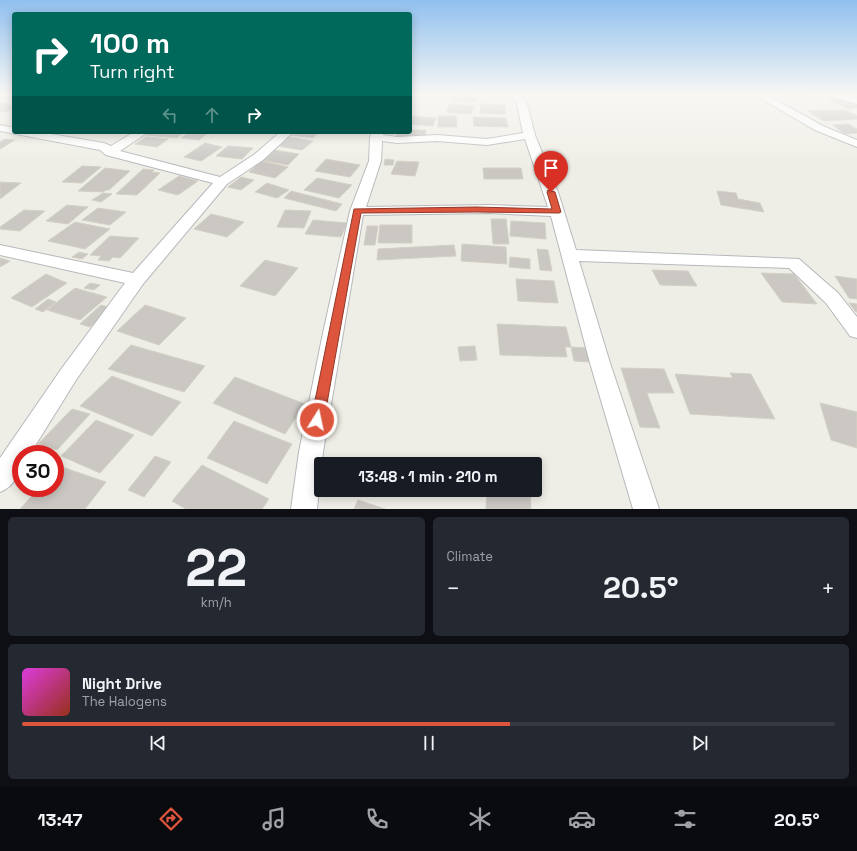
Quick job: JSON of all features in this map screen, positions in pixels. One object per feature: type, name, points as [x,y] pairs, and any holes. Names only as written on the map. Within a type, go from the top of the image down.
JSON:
[{"type":"street","points":[[525,118],[529,135],[551,192],[646,509]]},
{"type":"street","points":[[801,118],[840,139],[857,144]]},
{"type":"street","points":[[0,128],[12,131]]},
{"type":"street","points":[[33,134],[89,143],[104,147],[110,152],[222,180]]},
{"type":"street","points":[[110,152],[139,134]]},
{"type":"street","points":[[0,480],[69,374],[137,280],[222,180],[259,157],[285,134]]},
{"type":"street","points":[[304,509],[311,452],[357,211],[375,161],[377,134],[397,140],[437,138],[487,142],[529,135]]},
{"type":"street","points":[[357,211],[474,209],[557,212]]},
{"type":"street","points":[[0,250],[137,280]]},
{"type":"street","points":[[569,255],[793,263],[832,298],[857,331]]},
{"type":"building","points":[[412,118],[436,118],[433,126],[412,124]]},
{"type":"building","points":[[438,118],[456,118],[457,127],[438,127]]},
{"type":"building","points":[[473,118],[498,118],[506,118],[508,127],[474,126]]},
{"type":"building","points":[[819,118],[857,118],[857,119],[824,121]]},
{"type":"building","points":[[848,124],[857,129],[857,133],[845,134],[833,125]]},
{"type":"building","points":[[412,130],[426,130],[425,139],[396,138],[397,134],[412,134]]},
{"type":"building","points":[[147,134],[182,134],[177,138],[146,135]]},
{"type":"building","points":[[186,134],[206,134],[199,140],[181,138]]},
{"type":"building","points":[[292,134],[317,134],[313,138],[291,135]]},
{"type":"building","points":[[146,137],[168,139],[157,147],[135,144]]},
{"type":"building","points":[[289,137],[313,141],[302,150],[278,146]]},
{"type":"building","points":[[5,139],[15,140],[0,149],[0,142]]},
{"type":"building","points":[[205,143],[222,147],[201,161],[184,157]]},
{"type":"building","points":[[228,146],[253,148],[242,159],[216,156]]},
{"type":"building","points":[[273,150],[299,154],[288,165],[261,160]]},
{"type":"building","points":[[326,159],[360,165],[350,177],[315,171]]},
{"type":"building","points":[[385,159],[394,160],[393,165],[384,165]]},
{"type":"building","points":[[262,161],[288,167],[275,178],[249,172]]},
{"type":"building","points":[[397,161],[419,162],[415,176],[391,174]]},
{"type":"building","points":[[82,166],[101,167],[82,183],[62,182]]},
{"type":"building","points":[[105,168],[130,171],[109,190],[103,192],[78,191]]},
{"type":"building","points":[[483,168],[521,168],[523,179],[484,179]]},
{"type":"building","points":[[143,169],[154,170],[152,172],[160,173],[137,195],[116,194]]},
{"type":"building","points":[[179,176],[198,181],[178,195],[158,190]]},
{"type":"building","points":[[241,177],[254,180],[241,190],[228,187]]},
{"type":"building","points":[[317,178],[352,185],[339,198],[304,190]]},
{"type":"building","points":[[0,182],[21,183],[0,199]]},
{"type":"building","points":[[267,183],[289,190],[277,198],[255,192]]},
{"type":"building","points":[[291,191],[342,204],[336,211],[284,198]]},
{"type":"building","points":[[717,191],[736,193],[738,199],[760,203],[764,212],[721,205]]},
{"type":"building","points":[[103,193],[112,194],[101,202],[92,200]]},
{"type":"building","points":[[67,205],[88,207],[68,224],[46,221]]},
{"type":"building","points":[[98,208],[126,212],[110,225],[82,220]]},
{"type":"building","points":[[24,210],[45,211],[20,231],[0,229],[0,227]]},
{"type":"building","points":[[285,210],[311,211],[304,228],[277,227]]},
{"type":"building","points":[[211,214],[244,222],[227,237],[194,229]]},
{"type":"building","points":[[491,219],[506,219],[509,244],[493,244]]},
{"type":"building","points":[[313,220],[347,223],[341,237],[305,234]]},
{"type":"building","points":[[511,221],[545,223],[546,239],[510,236]]},
{"type":"building","points":[[75,222],[110,229],[85,249],[48,241]]},
{"type":"building","points":[[380,225],[412,225],[412,243],[378,243]]},
{"type":"building","points":[[367,226],[378,226],[375,245],[364,245]]},
{"type":"building","points":[[110,236],[139,238],[120,258],[113,257],[109,261],[98,260],[101,256],[90,255]]},
{"type":"building","points":[[462,244],[506,247],[507,264],[461,261]]},
{"type":"building","points":[[454,245],[456,256],[377,260],[378,249]]},
{"type":"building","points":[[537,249],[548,250],[552,271],[540,270]]},
{"type":"building","points":[[79,252],[88,254],[82,259],[72,257]]},
{"type":"building","points":[[510,257],[530,259],[530,269],[509,267]]},
{"type":"building","points":[[0,258],[10,261],[0,267]]},
{"type":"building","points":[[265,260],[298,268],[275,296],[240,286]]},
{"type":"building","points":[[652,270],[688,271],[697,286],[660,285]]},
{"type":"building","points":[[761,273],[794,274],[817,304],[782,302]]},
{"type":"building","points":[[46,274],[67,283],[32,307],[11,298]]},
{"type":"building","points":[[835,276],[857,279],[857,299],[849,298]]},
{"type":"building","points":[[516,279],[554,281],[558,303],[518,301]]},
{"type":"building","points":[[90,283],[100,285],[94,290],[84,288]]},
{"type":"building","points":[[75,288],[107,297],[80,320],[47,310]]},
{"type":"building","points":[[48,299],[56,302],[43,312],[35,309]]},
{"type":"building","points":[[849,303],[857,304],[857,312],[856,312]]},
{"type":"building","points":[[101,305],[112,308],[90,327],[80,324]]},
{"type":"building","points":[[145,305],[186,318],[159,345],[117,331]]},
{"type":"building","points":[[497,324],[566,327],[571,347],[565,347],[567,357],[500,355]]},
{"type":"building","points":[[131,345],[205,366],[184,392],[108,369]]},
{"type":"building","points":[[475,346],[477,360],[460,361],[458,347]]},
{"type":"building","points":[[571,347],[588,348],[591,362],[574,361]]},
{"type":"building","points":[[621,368],[664,369],[674,393],[647,393],[660,428],[640,427]]},
{"type":"building","points":[[730,373],[751,374],[775,419],[690,414],[675,374],[733,378]]},
{"type":"building","points":[[112,376],[181,402],[152,436],[80,406]]},
{"type":"building","points":[[235,377],[305,404],[285,434],[213,403]]},
{"type":"building","points":[[820,403],[857,412],[857,448],[831,440]]},
{"type":"building","points":[[72,409],[90,414],[62,445],[38,444]]},
{"type":"building","points":[[96,420],[134,435],[100,473],[64,457],[64,453]]},
{"type":"building","points":[[234,421],[292,444],[267,484],[207,458]]},
{"type":"building","points":[[155,456],[171,462],[144,497],[128,490]]},
{"type":"building","points":[[202,465],[269,499],[262,509],[186,509],[172,501]]},
{"type":"building","points":[[64,468],[106,482],[85,509],[20,509],[31,497],[64,497]]},
{"type":"building","points":[[487,497],[530,497],[531,509],[486,509]]},
{"type":"building","points":[[358,500],[385,509],[354,509]]},
{"type":"route","points":[[317,420],[357,211],[489,209],[557,212],[551,192]]}]
